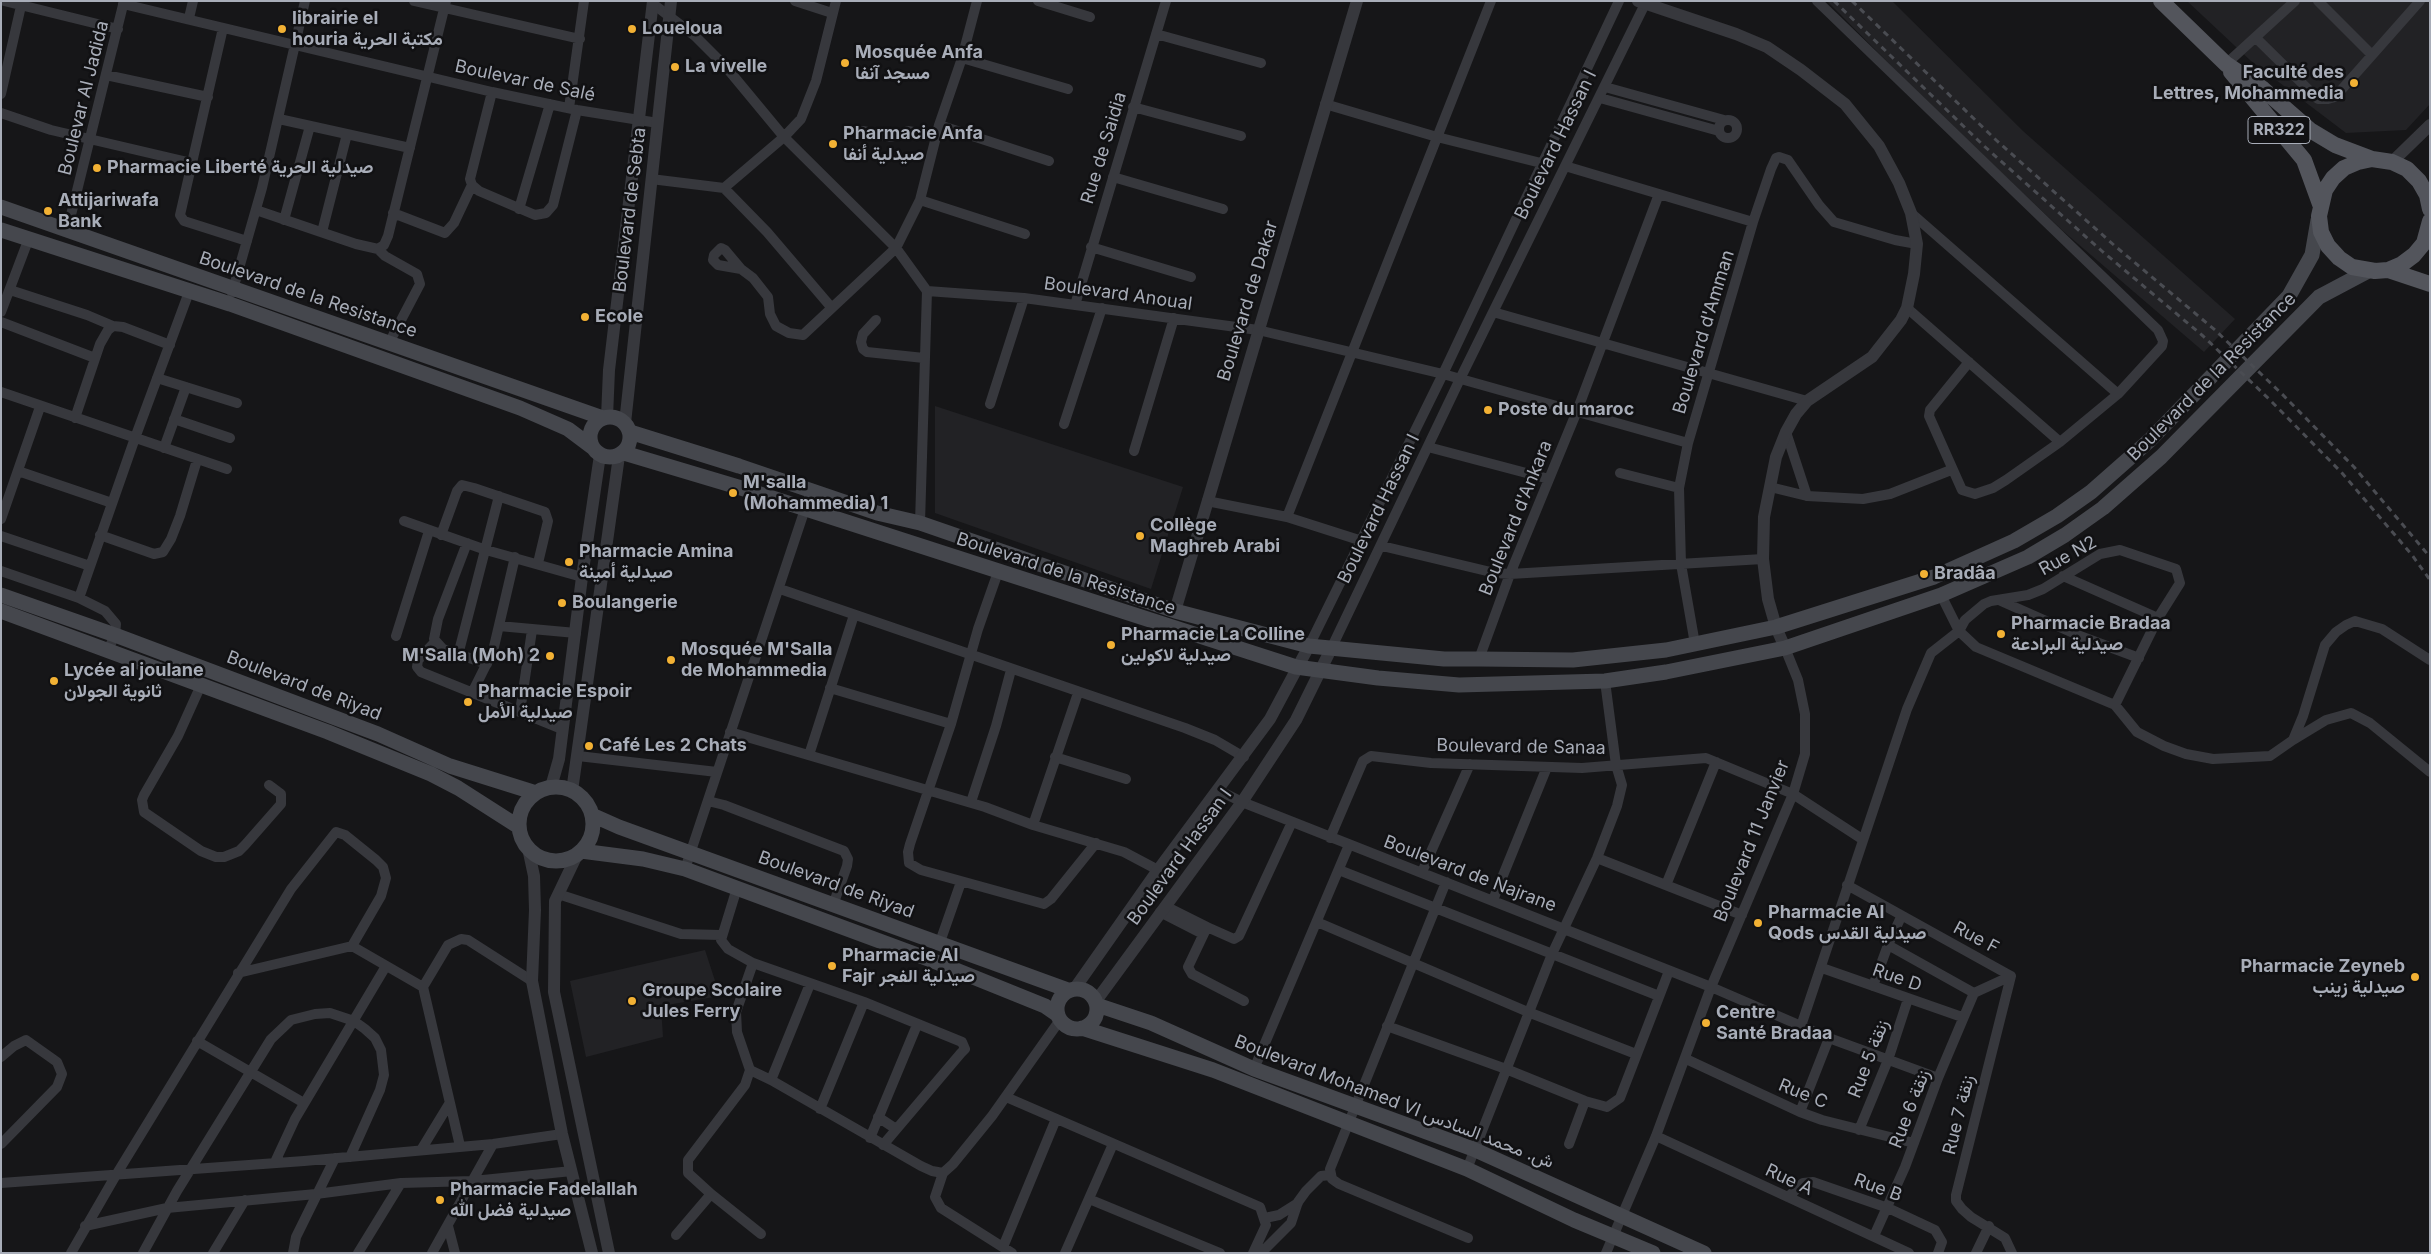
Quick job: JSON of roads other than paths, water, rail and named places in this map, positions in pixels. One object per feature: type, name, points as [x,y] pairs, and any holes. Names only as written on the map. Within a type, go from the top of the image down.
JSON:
[{"type":"main road","name":"RR322","points":[[2162,1],[2226,64],[2243,88],[2295,147],[2304,160],[2319,210],[2321,232],[2328,246],[2339,258],[2352,267],[2368,271],[2388,270],[2402,264],[2414,255],[2424,243],[2430,222]]},
{"type":"main road","name":"RR322","points":[[2226,64],[2263,89],[2324,140],[2372,159],[2392,162],[2407,169],[2419,181],[2429,198]]},
{"type":"main road","name":"RR322","points":[[2319,210],[2325,190],[2333,178],[2344,168],[2372,159]]},
{"type":"main road","name":"Boulevard de la Resistance","points":[[1,207],[605,418]]},
{"type":"main road","name":"Boulevard de la Resistance","points":[[628,428],[877,513],[920,523],[1175,611],[1309,646],[1444,658],[1479,659],[1573,660],[1666,650],[1776,627],[1952,570],[2014,541],[2057,516],[2091,492],[2150,440],[2289,296],[2312,255],[2319,210]]},
{"type":"main road","name":"Boulevard de la Resistance","points":[[1,230],[230,304],[520,408],[568,429],[596,451]]},
{"type":"main road","name":"RR322","points":[[2388,270],[2430,284]]},
{"type":"main road","name":"Boulevard de la Resistance","points":[[622,455],[806,510],[1296,667],[1459,685],[1605,681],[1666,672],[1785,648],[1941,596],[2028,557],[2065,535],[2103,508],[2161,457],[2223,397],[2303,311],[2324,294],[2368,271]]},
{"type":"main road","points":[[605,418],[620,419],[628,428],[630,444],[622,455],[613,458],[596,451],[590,440],[592,428],[605,418]]},
{"type":"main road","name":"Boulevard de Riyad","points":[[1,595],[115,635],[378,734],[450,766],[536,793]]},
{"type":"main road","name":"Boulevard de Riyad","points":[[1,611],[328,732],[430,774],[458,788],[519,827]]},
{"type":"main road","points":[[551,787],[572,791],[588,805],[592,815],[592,834],[579,853],[562,861],[543,860],[536,857],[522,838],[519,827],[519,819],[524,804],[536,793],[551,787]]},
{"type":"main road","name":"Boulevard de Riyad","points":[[592,815],[619,827],[833,905],[1071,989]]},
{"type":"main road","name":"Boulevard de Riyad","points":[[579,853],[643,859],[685,869],[931,960],[1046,1006],[1059,1017]]},
{"type":"main road","points":[[1071,989],[1087,992],[1096,1003],[1096,1015],[1090,1024],[1082,1028],[1072,1028],[1059,1017],[1057,1003],[1071,989]]},
{"type":"main road","name":"Boulevard Mohamed VI ش. محمد السادس","points":[[1096,1003],[1151,1023],[1254,1069],[1473,1149],[1704,1253]]},
{"type":"main road","name":"Boulevard Mohamed VI ش. محمد السادس","points":[[1082,1028],[1213,1070],[1467,1169],[1653,1253]]},
{"type":"street","points":[[4,1],[118,28]]},
{"type":"street","points":[[189,18],[193,1]]},
{"type":"street","points":[[230,304],[279,119],[305,1]]},
{"type":"street","points":[[414,1],[445,5],[580,39]]},
{"type":"street","points":[[472,185],[480,191],[519,209],[540,216],[551,208],[559,187],[573,109],[584,1]]},
{"type":"street","name":"Boulevard de Sebta","points":[[628,428],[651,179],[671,1]]},
{"type":"street","points":[[795,1],[832,13]]},
{"type":"street","points":[[724,188],[784,137],[800,119],[816,81],[836,1]]},
{"type":"street","points":[[741,269],[753,278],[768,298],[770,314],[774,324],[789,333],[806,334],[831,307],[896,248],[920,200],[939,125],[962,58],[977,1]]},
{"type":"street","points":[[1038,1],[1090,17]]},
{"type":"street","name":"Rue de Saidia","points":[[1075,305],[1166,1]]},
{"type":"street","name":"Boulevard de Dakar","points":[[1175,611],[1357,1]]},
{"type":"street","points":[[1287,517],[1491,1]]},
{"type":"street","name":"Boulevard Hassan I","points":[[1071,989],[1270,719],[1296,667],[1309,646],[1443,374],[1619,1]]},
{"type":"street","points":[[1817,1],[2158,330],[2163,341],[2162,346],[2118,394],[2060,442],[2000,484],[1975,494],[1962,490],[1951,470],[1929,413],[1969,362]]},
{"type":"street","points":[[2226,64],[2295,1]]},
{"type":"street","points":[[2318,1],[2371,54]]},
{"type":"street","points":[[2256,38],[2318,99],[2335,97],[2371,54],[2420,1]]},
{"type":"street","points":[[652,2],[726,67],[784,137],[896,248],[928,291],[924,358],[920,523]]},
{"type":"street","name":"Boulevard de Sebta","points":[[605,418],[652,2]]},
{"type":"street","name":"Boulevard Hassan I","points":[[1096,1003],[1162,909],[1242,802],[1296,720],[1382,546],[1460,379],[1600,98],[1642,2]]},
{"type":"street","name":"Boulevard 11 Janvier","points":[[1606,1253],[1656,1136],[1686,1059],[1711,986],[1793,794],[1805,754],[1805,714],[1798,680],[1776,627],[1768,599],[1763,559],[1764,517],[1776,457],[1796,414],[1808,400],[1872,356],[1892,334],[1907,308],[1914,274],[1917,244],[1911,213],[1899,183],[1879,146],[1845,104],[1767,47],[1642,2]]},
{"type":"street","name":"Boulevar de Salé","points":[[124,3],[295,46],[492,92],[573,109],[658,122]]},
{"type":"street","name":"Boulevar Al Jadida","points":[[67,231],[124,3]]},
{"type":"street","points":[[378,249],[386,242],[394,213],[445,5]]},
{"type":"street","points":[[1,94],[21,6]]},
{"type":"street","points":[[223,28],[181,218],[184,221],[248,241]]},
{"type":"street","points":[[1156,34],[1261,63]]},
{"type":"street","points":[[962,58],[1068,90]]},
{"type":"street","points":[[106,75],[208,97]]},
{"type":"street","points":[[1600,98],[1719,131],[1723,136],[1729,138],[1736,132],[1737,126],[1733,121],[1605,87]]},
{"type":"street","points":[[394,213],[445,233],[454,223],[472,185],[470,175],[492,92]]},
{"type":"street","points":[[519,209],[550,104]]},
{"type":"street","points":[[1325,104],[1437,137],[1541,163]]},
{"type":"street","points":[[1134,107],[1241,136]]},
{"type":"street","points":[[1678,120],[1681,108]]},
{"type":"street","points":[[1,113],[89,140],[192,163]]},
{"type":"street","points":[[279,119],[410,148]]},
{"type":"street","points":[[1719,131],[1720,125],[1724,120]]},
{"type":"street","points":[[939,125],[1050,161]]},
{"type":"street","points":[[2392,162],[2430,125]]},
{"type":"street","points":[[284,220],[310,126]]},
{"type":"street","points":[[863,131],[892,137],[908,131],[936,136]]},
{"type":"street","points":[[322,232],[347,134]]},
{"type":"street","name":"Boulevard d'Amman","points":[[1694,644],[1681,564],[1679,488],[1688,443],[1753,222],[1776,158],[1788,160],[1819,205],[1834,222],[1895,240],[1917,244]]},
{"type":"street","points":[[1566,166],[1753,222]]},
{"type":"street","points":[[1113,177],[1223,209]]},
{"type":"street","points":[[651,179],[724,188],[767,232],[831,307]]},
{"type":"street","name":"Boulevard d'Ankara","points":[[1479,659],[1510,574],[1577,412],[1659,194]]},
{"type":"street","points":[[920,200],[1025,234]]},
{"type":"street","points":[[256,210],[356,244],[378,249],[385,256],[417,274],[420,284],[390,343]]},
{"type":"street","points":[[1911,213],[2118,394]]},
{"type":"street","points":[[1,312],[29,238]]},
{"type":"street","points":[[1091,247],[1192,277]]},
{"type":"street","points":[[10,290],[95,318],[113,326],[132,330],[170,345]]},
{"type":"street","name":"Boulevard Anoual","points":[[928,291],[1024,298],[1258,330],[1443,374],[1688,443]]},
{"type":"street","points":[[79,598],[100,534],[189,292]]},
{"type":"street","points":[[990,404],[1024,298]]},
{"type":"street","points":[[1064,424],[1102,308]]},
{"type":"street","points":[[1907,308],[2060,442]]},
{"type":"street","points":[[1493,312],[1808,400]]},
{"type":"street","points":[[1134,451],[1174,318]]},
{"type":"street","points":[[876,320],[863,334],[862,350],[924,358]]},
{"type":"street","points":[[1,322],[95,358]]},
{"type":"street","points":[[75,418],[95,358],[105,334],[113,326]]},
{"type":"street","points":[[157,378],[237,403]]},
{"type":"street","points":[[164,448],[186,387]]},
{"type":"street","points":[[1,392],[227,470]]},
{"type":"street","points":[[1,519],[40,407]]},
{"type":"street","points":[[174,419],[230,438]]},
{"type":"street","points":[[1786,432],[1807,496]]},
{"type":"street","points":[[1428,447],[1549,479]]},
{"type":"street","points":[[551,787],[559,759],[576,633],[596,451]]},
{"type":"street","points":[[572,791],[622,455]]},
{"type":"street","points":[[100,534],[154,554],[163,552],[169,544],[177,524],[197,460]]},
{"type":"street","points":[[1770,487],[1807,496],[1862,499],[1890,494],[1951,470]]},
{"type":"street","points":[[18,471],[112,503]]},
{"type":"street","points":[[1620,473],[1679,488]]},
{"type":"street","points":[[441,535],[457,490],[462,485],[545,512],[547,515],[546,533],[538,563]]},
{"type":"street","points":[[685,869],[716,772],[780,589],[811,491]]},
{"type":"street","points":[[458,655],[486,550],[498,496]]},
{"type":"street","points":[[1207,501],[1287,517],[1360,540]]},
{"type":"street","points":[[404,522],[486,550],[538,563],[582,577]]},
{"type":"street","points":[[396,636],[429,531]]},
{"type":"street","points":[[1,536],[90,566]]},
{"type":"street","points":[[467,543],[438,619],[435,642],[418,660],[416,665],[418,670],[562,729]]},
{"type":"street","points":[[1382,546],[1495,573],[1510,574],[1763,559]]},
{"type":"street","name":"Rue N2","points":[[1801,1026],[1822,968],[1862,840],[1886,775],[1907,709],[1931,653],[1959,631],[1965,620],[1977,609],[1992,601],[2028,596],[2100,554],[2120,550],[2176,569],[2180,583],[2158,618],[2115,705]]},
{"type":"street","points":[[472,693],[493,651],[515,557]]},
{"type":"street","points":[[1,571],[79,598],[112,617],[116,624],[115,635],[108,650]]},
{"type":"street","points":[[998,572],[970,656],[951,724],[908,852],[909,864],[921,870],[961,882],[1044,904],[1051,899],[1096,843]]},
{"type":"street","points":[[2064,576],[2158,618]]},
{"type":"street","points":[[780,589],[925,638],[970,656],[1185,728],[1215,740],[1244,756]]},
{"type":"street","points":[[1941,596],[1959,631],[1976,647],[2115,705],[2137,732],[2164,746],[2213,759],[2270,756],[2326,720],[2351,713],[2370,723],[2430,772]]},
{"type":"street","points":[[2000,600],[2080,636],[2139,658]]},
{"type":"street","points":[[809,756],[854,615]]},
{"type":"street","points":[[2293,740],[2303,716],[2325,645],[2336,632],[2346,625],[2355,621],[2382,629],[2430,660]]},
{"type":"street","points":[[499,626],[576,633]]},
{"type":"street","points":[[520,712],[532,630]]},
{"type":"street","points":[[435,642],[443,649],[487,664]]},
{"type":"street","points":[[971,802],[996,726],[1011,670]]},
{"type":"street","points":[[1467,1169],[1473,1149],[1528,1012],[1563,928],[1597,858],[1617,806],[1622,785],[1616,765],[1605,681]]},
{"type":"street","points":[[200,685],[181,729],[142,800],[144,812],[201,851],[216,857],[224,857],[232,855],[245,846],[281,804],[281,794],[268,785]]},
{"type":"street","points":[[830,688],[951,724]]},
{"type":"street","points":[[1033,824],[1078,693]]},
{"type":"street","points":[[730,732],[971,802],[1033,824],[1124,852],[1158,870]]},
{"type":"street","points":[[578,756],[716,772]]},
{"type":"street","points":[[1055,757],[1126,779]]},
{"type":"street","name":"Boulevard de Sanaa","points":[[1330,838],[1363,761],[1367,757],[1470,764],[1582,768],[1694,758],[1716,762],[1793,794],[1862,840]]},
{"type":"street","points":[[1666,885],[1716,762]]},
{"type":"street","points":[[1422,872],[1470,764]]},
{"type":"street","points":[[1493,900],[1547,767]]},
{"type":"street","name":"Boulevard de Najrane","points":[[1218,790],[1242,802],[1330,838],[1422,872],[1711,986],[1829,1038],[1938,1078]]},
{"type":"street","points":[[708,801],[724,805],[844,851],[848,859],[848,866],[833,905]]},
{"type":"street","points":[[1162,909],[1205,931],[1234,940],[1239,936],[1292,822]]},
{"type":"street","points":[[71,1253],[85,1226],[238,972],[291,889],[336,832],[345,834],[376,860],[383,867],[386,878],[381,896],[352,946]]},
{"type":"street","points":[[1254,1069],[1349,845]]},
{"type":"street","points":[[528,848],[534,876],[535,910],[532,981],[562,1134],[592,1253]]},
{"type":"street","points":[[579,853],[555,901],[554,992],[609,1253]]},
{"type":"street","points":[[1597,858],[1742,916]]},
{"type":"street","points":[[1339,870],[1435,906],[1659,996]]},
{"type":"street","points":[[940,942],[961,882]]},
{"type":"street","points":[[1446,882],[1354,1105],[1330,1169],[1330,1175],[1339,1184],[1468,1238]]},
{"type":"street","name":"Rue F","points":[[1847,886],[2011,976]]},
{"type":"street","points":[[738,888],[721,935],[723,944],[728,949],[754,963],[864,1002],[917,1025],[959,1040],[965,1049],[883,1145]]},
{"type":"street","points":[[558,894],[681,934],[721,935]]},
{"type":"street","points":[[1873,986],[1901,916]]},
{"type":"street","points":[[1317,922],[1528,1012],[1636,1054]]},
{"type":"street","points":[[1205,931],[1188,967],[1189,970],[1244,1001]]},
{"type":"street","points":[[460,1146],[424,987],[448,945],[454,940],[461,939],[468,940],[532,981]]},
{"type":"street","points":[[1888,945],[1974,993],[2011,976]]},
{"type":"street","points":[[238,972],[352,946],[424,987]]},
{"type":"street","points":[[754,963],[736,1012],[737,1032],[750,1070],[745,1085],[688,1160],[688,1173],[761,1234]]},
{"type":"street","points":[[275,1162],[304,1103],[386,966]]},
{"type":"street","name":"Rue D","points":[[1822,968],[1962,1018]]},
{"type":"street","points":[[1387,1026],[1607,1108],[1620,1098],[1669,971]]},
{"type":"street","name":"Rue 7 زنقة","points":[[2011,976],[1956,1201],[1971,1217],[2006,1238],[2012,1253]]},
{"type":"street","points":[[771,1080],[810,984]]},
{"type":"street","name":"Rue 6 زنقة","points":[[1874,1236],[1888,1208],[1962,1018],[1974,993]]},
{"type":"street","name":"Rue 5 زنقة","points":[[1859,1130],[1888,1060],[1908,999]]},
{"type":"street","points":[[820,1109],[864,1002]]},
{"type":"street","points":[[143,1253],[167,1208],[271,1039],[291,1020],[315,1014],[330,1013],[354,1021],[370,1033],[378,1044],[382,1055],[384,1075],[377,1098],[350,1156]]},
{"type":"street","points":[[1056,1119],[1008,1250],[941,1208],[935,1197],[943,1173],[953,1164],[1006,1098],[1059,1017]]},
{"type":"street","points":[[870,1138],[917,1025]]},
{"type":"street","points":[[1800,1112],[1829,1038]]},
{"type":"street","points":[[1,1058],[14,1046],[26,1040],[57,1062],[62,1074],[57,1086],[1,1144]]},
{"type":"street","points":[[197,1042],[304,1103]]},
{"type":"street","name":"Rue C","points":[[1686,1059],[1800,1112],[1859,1130],[1914,1143]]},
{"type":"street","points":[[750,1070],[771,1080],[932,1172],[943,1173]]},
{"type":"street","points":[[1006,1098],[1260,1207],[1266,1225],[1253,1253]]},
{"type":"street","points":[[1569,1144],[1585,1101]]},
{"type":"street","points":[[421,1150],[449,1104]]},
{"type":"street","points":[[878,1117],[896,1129]]},
{"type":"street","points":[[1,1183],[335,1158],[493,1144],[562,1134]]},
{"type":"street","name":"Rue A","points":[[1656,1136],[1909,1253]]},
{"type":"street","points":[[432,1253],[493,1144]]},
{"type":"street","points":[[1067,1252],[1113,1144]]},
{"type":"street","points":[[293,1253],[296,1237],[335,1158]]},
{"type":"street","points":[[85,1226],[167,1208],[316,1194],[401,1183],[473,1181],[572,1171]]},
{"type":"street","points":[[1265,1218],[1286,1212],[1298,1202],[1315,1181],[1321,1176],[1330,1175]]},
{"type":"street","name":"Rue B","points":[[1788,1197],[1803,1182],[1813,1182],[1888,1208],[1935,1230],[1942,1242],[1938,1253]]},
{"type":"street","points":[[358,1253],[401,1183]]},
{"type":"street","points":[[676,1235],[711,1194]]},
{"type":"street","points":[[1089,1198],[1220,1253]]},
{"type":"street","points":[[216,1251],[244,1200]]},
{"type":"street","points":[[1261,1253],[1291,1223],[1298,1202]]},
{"type":"street","points":[[448,1226],[455,1253]]},
{"type":"street","points":[[1976,1253],[1988,1226]]},
{"type":"railway","points":[[1834,1],[1984,146],[2103,252],[2203,336],[2270,400],[2342,473],[2412,555],[2430,580]]},
{"type":"railway","points":[[1852,1],[1996,140],[2115,246],[2215,330],[2282,394],[2354,467],[2430,557]]},
{"type":"place","name":"librairie el houria مكتبة الحرية","points":[[282,29]]},
{"type":"place","name":"Loueloua","points":[[632,29]]},
{"type":"place","name":"Mosquée Anfa مسجد آنفا","points":[[845,63]]},
{"type":"place","name":"La vivelle","points":[[675,67]]},
{"type":"place","name":"Faculté des Lettres, Mohammedia","points":[[2354,83]]},
{"type":"place","name":"Pharmacie Anfa صيدلية أنفا","points":[[833,144]]},
{"type":"place","name":"Pharmacie Liberté صيدلية الحرية","points":[[97,168]]},
{"type":"place","name":"Attijariwafa Bank","points":[[48,211]]},
{"type":"place","name":"Ecole","points":[[585,317]]},
{"type":"place","name":"Poste du maroc","points":[[1488,410]]},
{"type":"place","name":"M'salla (Mohammedia) 1","points":[[733,493]]},
{"type":"place","name":"Collège Maghreb Arabi","points":[[1140,536]]},
{"type":"place","name":"Pharmacie Amina صيدلية أمينة","points":[[569,562]]},
{"type":"place","name":"Bradâa","points":[[1924,574]]},
{"type":"place","name":"Boulangerie","points":[[562,603]]},
{"type":"place","name":"Pharmacie Bradaa صيدلية البرادعة","points":[[2001,634]]},
{"type":"place","name":"Pharmacie La Colline صيدلية لاكولين","points":[[1111,645]]},
{"type":"place","name":"M'Salla (Moh) 2","points":[[550,656]]},
{"type":"place","name":"Mosquée M'Salla de Mohammedia","points":[[671,660]]},
{"type":"place","name":"Lycée al joulane ثانوية الجولان","points":[[54,681]]},
{"type":"place","name":"Pharmacie Espoir صيدلية الأمل","points":[[468,702]]},
{"type":"place","name":"Café Les 2 Chats","points":[[589,746]]},
{"type":"place","name":"Pharmacie Al Qods صيدلية القدس","points":[[1758,923]]},
{"type":"place","name":"Pharmacie Al Fajr صيدلية الفجر","points":[[832,966]]},
{"type":"place","name":"Pharmacie Zeyneb صيدلية زينب","points":[[2415,977]]},
{"type":"place","name":"Groupe Scolaire Jules Ferry","points":[[632,1001]]},
{"type":"place","name":"Centre Santé Bradaa","points":[[1706,1023]]},
{"type":"place","name":"Pharmacie Fadelallah صيدلية فضل الله","points":[[440,1200]]}]
